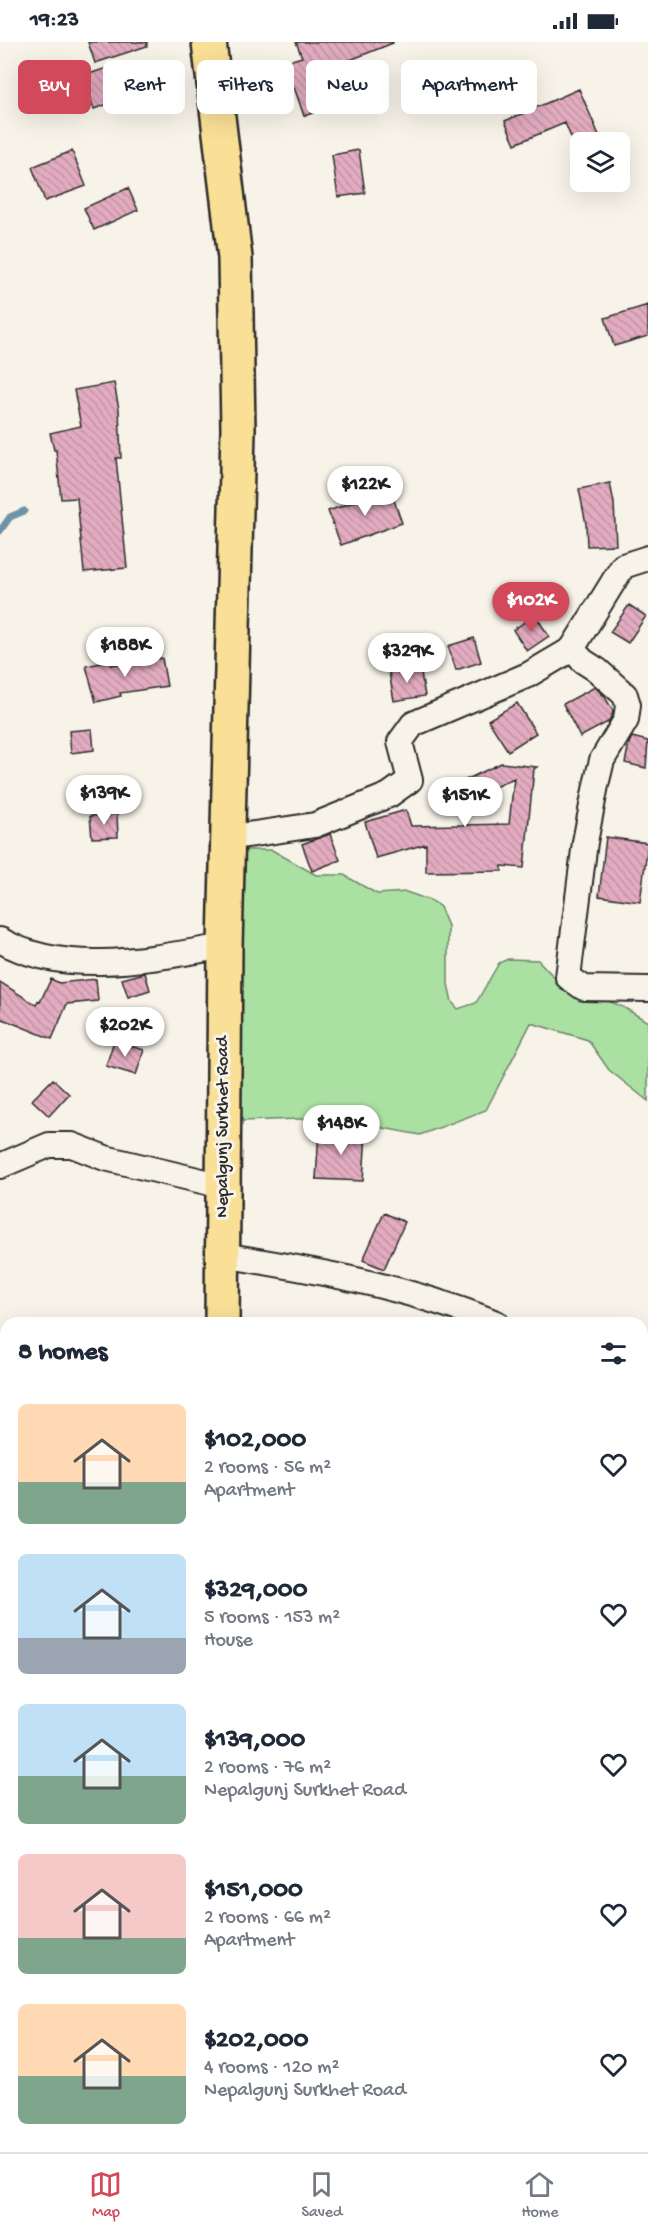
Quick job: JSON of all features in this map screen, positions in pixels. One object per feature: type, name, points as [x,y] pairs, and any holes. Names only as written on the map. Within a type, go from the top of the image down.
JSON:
[{"type":"main road","name":"Nepalgunj Surkhet Road","points":[[209,42],[235,258],[238,429],[225,939],[222,1317]]},
{"type":"street","points":[[227,849],[315,825],[389,795],[410,780],[400,742],[412,724],[528,675],[572,649],[623,566],[648,558]]},
{"type":"street","points":[[572,649],[583,661],[597,670],[625,695],[627,705],[626,720],[602,760],[596,785],[585,842],[568,977],[584,988],[648,989]]},
{"type":"street","points":[[0,940],[14,948],[60,960],[124,962],[225,939]]},
{"type":"street","points":[[0,1166],[50,1145],[72,1145],[105,1158],[223,1186]]},
{"type":"street","points":[[222,1255],[311,1269],[410,1292],[479,1317]]},
{"type":"green space","points":[[272,850],[316,875],[344,875],[377,894],[406,892],[432,901],[440,907],[448,926],[448,984],[452,1002],[458,1009],[476,1003],[499,963],[508,959],[538,960],[569,993],[598,997],[623,1007],[648,1022],[648,1101],[609,1070],[588,1040],[531,1023],[486,1110],[420,1135],[330,1118],[242,1121],[236,852]]},
{"type":"building","points":[[88,42],[147,42],[147,46],[95,63]]},
{"type":"building","points":[[296,42],[393,42],[350,60],[306,60],[306,114],[310,114],[304,116],[294,87],[294,60],[292,60],[302,57]]},
{"type":"building","points":[[103,69],[103,106],[94,109],[91,100],[91,73]]},
{"type":"building","points":[[579,89],[598,132],[570,132],[570,135],[565,123],[515,144],[505,121],[521,114],[537,114],[537,107]]},
{"type":"building","points":[[359,150],[365,193],[338,197],[332,155]]},
{"type":"building","points":[[72,151],[86,186],[45,201],[32,167]]},
{"type":"building","points":[[128,188],[138,210],[94,230],[84,208]]},
{"type":"building","points":[[648,305],[648,336],[614,346],[605,318]]},
{"type":"building","points":[[114,383],[119,409],[121,458],[116,458],[127,568],[84,572],[77,498],[61,499],[56,450],[54,450],[50,433],[81,426],[74,390]]},
{"type":"building","points":[[610,483],[614,503],[616,545],[587,546],[586,524],[579,489]]},
{"type":"building","points":[[390,489],[402,523],[341,545],[328,511]]},
{"type":"building","points":[[629,605],[646,616],[628,643],[610,632]]},
{"type":"building","points":[[535,615],[549,636],[527,651],[513,630]]},
{"type":"building","points":[[474,638],[481,662],[456,670],[448,646]]},
{"type":"building","points":[[162,658],[167,686],[120,693],[121,696],[96,702],[86,666],[111,661],[111,665]]},
{"type":"building","points":[[420,667],[425,696],[394,701],[389,672]]},
{"type":"building","points":[[595,687],[605,697],[613,711],[612,715],[608,722],[580,737],[563,704]]},
{"type":"building","points":[[517,703],[536,733],[508,751],[488,720]]},
{"type":"building","points":[[92,729],[94,750],[71,753],[69,731]]},
{"type":"building","points":[[632,737],[648,741],[646,768],[625,763]]},
{"type":"building","points":[[501,763],[537,767],[534,769],[524,868],[502,866],[502,871],[426,872],[426,844],[376,858],[365,822],[406,810],[411,826],[509,824],[514,778],[444,811],[436,794]]},
{"type":"building","points":[[117,814],[118,837],[92,838],[90,816]]},
{"type":"building","points":[[330,834],[340,860],[312,871],[302,844]]},
{"type":"building","points":[[606,837],[648,843],[640,902],[599,896]]},
{"type":"building","points":[[145,973],[150,990],[128,997],[122,979]]},
{"type":"building","points":[[51,979],[59,983],[96,979],[98,1001],[67,1004],[52,1039],[0,1018],[0,982],[36,1005],[38,1001],[40,1002]]},
{"type":"building","points":[[114,1041],[144,1050],[136,1075],[106,1066]]},
{"type":"building","points":[[53,1079],[69,1094],[49,1116],[32,1100]]},
{"type":"building","points":[[319,1130],[366,1133],[363,1181],[316,1179]]},
{"type":"building","points":[[384,1213],[405,1222],[384,1269],[363,1260]]},
{"type":"waterway","points":[[0,531],[10,517],[24,511]]}]
